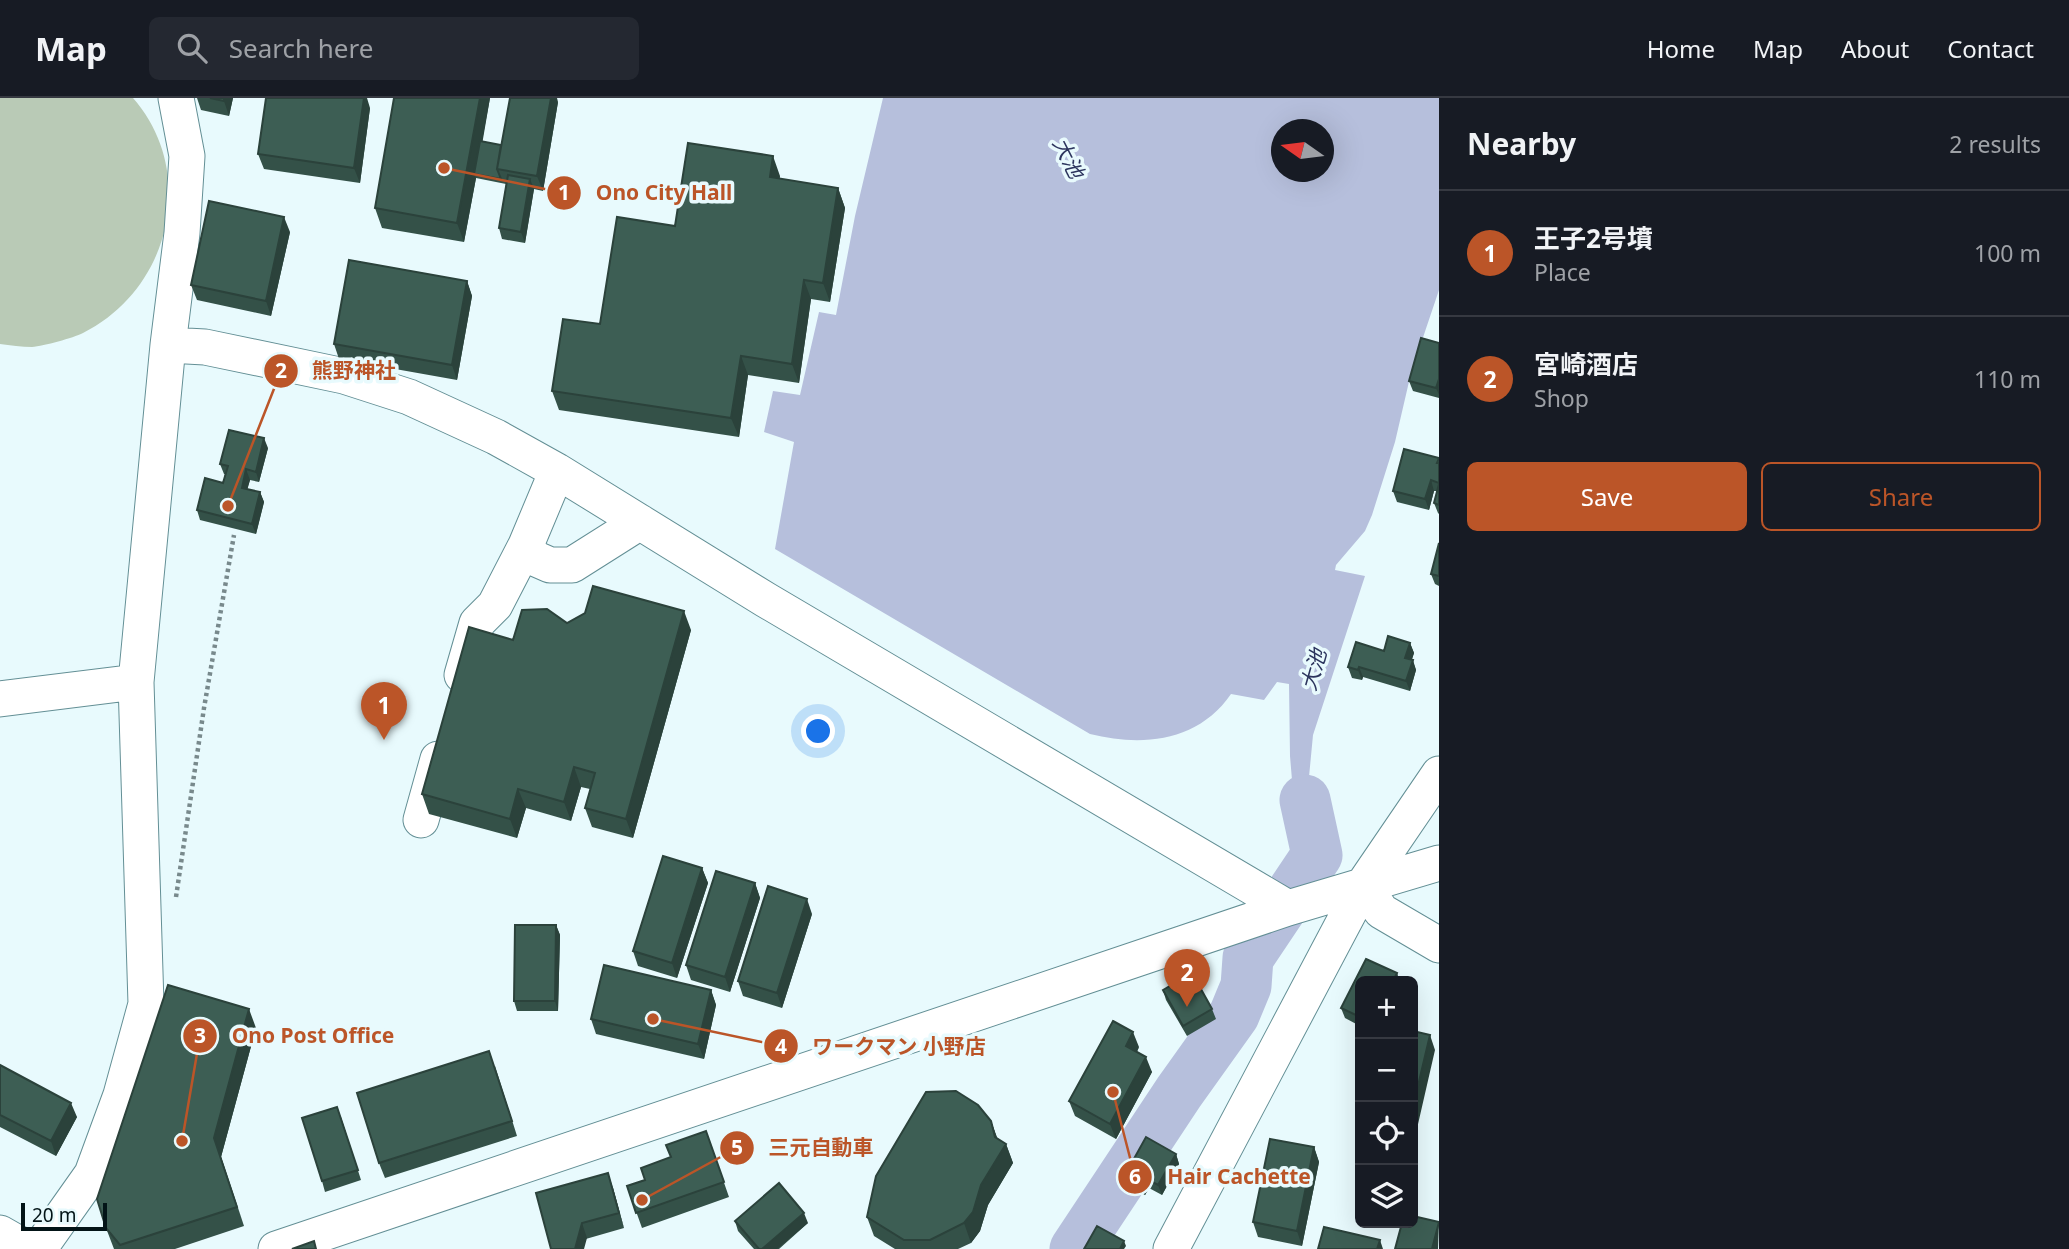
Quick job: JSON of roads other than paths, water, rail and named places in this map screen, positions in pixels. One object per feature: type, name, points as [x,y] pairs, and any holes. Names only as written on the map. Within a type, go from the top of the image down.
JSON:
[{"type":"street","points":[[39,1249],[92,1174],[121,1095],[146,1004],[136,682],[168,345],[183,233],[187,156],[176,98]]},
{"type":"street","points":[[168,345],[205,347],[344,376],[410,397],[496,437],[557,471],[778,607],[1289,908]]},
{"type":"street","points":[[421,820],[477,623],[495,605],[526,545],[557,471]]},
{"type":"street","points":[[526,545],[534,558],[550,565],[572,565],[640,523]]},
{"type":"street","points":[[0,699],[136,682]]},
{"type":"street","points":[[1171,1249],[1364,884],[1439,774]]},
{"type":"street","points":[[276,1249],[1289,908],[1439,863]]},
{"type":"street","points":[[1364,884],[1381,911],[1439,945]]},
{"type":"street","points":[[0,1233],[29,1249]]},
{"type":"water","points":[[883,98],[1439,98],[1439,290],[1411,373],[1395,442],[1372,515],[1365,531],[1336,565],[1335,570],[1365,576],[1313,735],[1309,777],[1311,794],[1329,860],[1314,870],[1310,867],[1295,816],[1290,756],[1289,684],[1277,682],[1264,700],[1231,694],[1218,710],[1202,722],[1168,737],[1129,740],[1090,734],[775,549],[794,442],[764,432],[773,391],[800,395],[819,312],[836,315],[855,216]]},
{"type":"waterway","name":"大池","points":[[1075,1249],[1179,1092],[1234,1015],[1246,986],[1248,958],[1317,855],[1305,800]]},
{"type":"place","name":"Ono City Hall","points":[[444,168]]},
{"type":"place","name":"熊野神社","points":[[228,506]]},
{"type":"place","name":"王子2号墳","points":[[384,740]]},
{"type":"place","name":"宮崎酒店","points":[[1187,1007]]},
{"type":"place","name":"ワークマン 小野店","points":[[653,1019]]},
{"type":"place","name":"Hair Cachette","points":[[1113,1092]]},
{"type":"place","name":"Ono Post Office","points":[[182,1141]]},
{"type":"place","name":"三元自動車","points":[[642,1200]]}]
